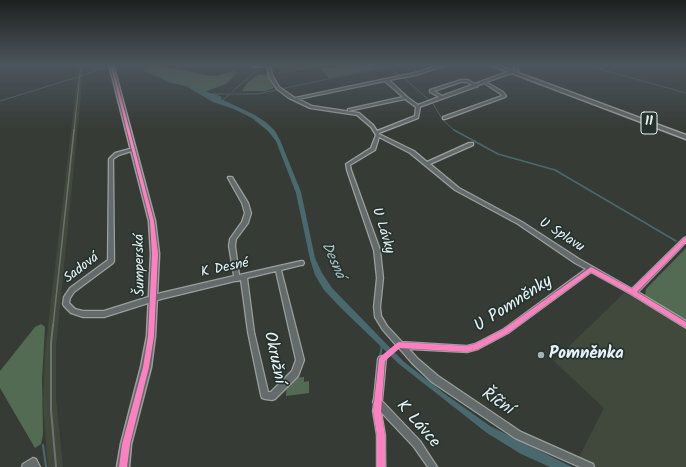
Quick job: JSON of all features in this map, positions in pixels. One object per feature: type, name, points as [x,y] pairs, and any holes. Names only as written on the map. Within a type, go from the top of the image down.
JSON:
[{"type":"main road","name":"11","points":[[551,86],[686,137]]},
{"type":"street","name":"Šumperská","points":[[117,86],[153,230],[155,254],[151,336],[146,367],[126,444],[123,467]]},
{"type":"street","name":"U Splavu","points":[[278,86],[281,90],[294,99],[311,107],[358,114],[377,133],[412,152],[457,189],[520,223],[591,269],[633,292],[686,325]]},
{"type":"street","points":[[294,99],[358,86]]},
{"type":"street","points":[[392,86],[418,107]]},
{"type":"street","points":[[442,98],[431,91],[445,86]]},
{"type":"street","points":[[418,107],[476,86]]},
{"type":"street","points":[[444,118],[504,96],[502,93],[490,86]]},
{"type":"street","points":[[345,111],[406,98]]},
{"type":"street","points":[[377,133],[417,118],[418,107]]},
{"type":"street","name":"U Lávky","points":[[377,133],[375,147],[348,164],[379,260],[380,278],[377,307],[378,317],[399,345]]},
{"type":"street","points":[[426,164],[471,144]]},
{"type":"street","name":"Sadová","points":[[133,149],[117,154],[111,159],[111,261],[72,290],[67,297],[66,304],[73,311],[83,314],[104,314],[129,308],[154,298]]},
{"type":"street","points":[[230,178],[245,202],[248,214],[245,223],[233,240],[232,246],[241,278]]},
{"type":"street","points":[[633,292],[686,239]]},
{"type":"street","name":"K Desné","points":[[154,298],[301,263]]},
{"type":"street","name":"Okružní","points":[[241,278],[265,395],[272,396],[295,372],[300,360],[278,269]]},
{"type":"street","name":"U Pomněnky","points":[[399,345],[467,349],[476,347],[512,327],[591,269]]},
{"type":"street","name":"Říční","points":[[399,345],[415,362],[435,379],[518,435],[590,467]]},
{"type":"street","name":"K Lávce","points":[[381,467],[381,435],[377,406],[382,359]]},
{"type":"street","name":"K Lávce","points":[[377,406],[417,444],[432,467]]},
{"type":"street","points":[[26,467],[33,462],[36,467]]},
{"type":"shaded area","points":[[76,86],[82,86],[56,347],[56,399],[63,467],[48,467],[43,405],[45,352]]},
{"type":"shaded area","points":[[626,291],[686,330],[686,467],[595,467],[578,459],[604,408],[554,361]]},
{"type":"green space","points":[[186,86],[221,86],[204,92]]},
{"type":"green space","points":[[245,86],[273,86],[274,88],[265,91],[242,91]]},
{"type":"green space","points":[[686,248],[686,322],[645,296],[646,289]]},
{"type":"green space","points":[[41,324],[45,327],[42,379],[43,434],[41,444],[35,448],[0,388],[0,371],[35,327]]},
{"type":"green space","points":[[304,377],[304,382],[309,381],[309,393],[286,396],[287,384],[292,383],[293,378]]},
{"type":"water","points":[[186,86],[222,97],[221,99],[255,115],[267,123],[275,131],[301,192],[315,258],[322,273],[332,288],[403,361],[445,394],[490,426],[572,467],[550,467],[521,454],[487,433],[399,364],[341,308],[324,290],[315,275],[310,259],[296,193],[276,141],[268,131],[252,118],[234,109],[213,102]]},
{"type":"waterway","points":[[0,101],[49,86]]},
{"type":"waterway","points":[[232,92],[239,86]]},
{"type":"waterway","points":[[212,94],[257,94],[296,86]]},
{"type":"waterway","points":[[413,86],[430,101]]},
{"type":"waterway","points":[[660,86],[686,93]]},
{"type":"waterway","points":[[223,100],[229,95]]},
{"type":"waterway","points":[[432,102],[443,120],[455,131]]},
{"type":"waterway","points":[[454,130],[498,154],[555,170],[676,241]]},
{"type":"waterway","points":[[380,357],[382,345]]},
{"type":"waterway","points":[[374,401],[376,377]]},
{"type":"waterway","points":[[385,443],[386,467]]},
{"type":"waterway","points":[[43,445],[46,467]]},
{"type":"railway","points":[[74,131],[79,86]]},
{"type":"railway","points":[[53,326],[74,130]]},
{"type":"railway","points":[[53,325],[51,343],[51,410],[56,467]]},
{"type":"cycle path","points":[[117,86],[152,221],[155,254],[151,336],[146,367],[126,444],[123,467]]},
{"type":"cycle path","points":[[633,292],[686,239]]},
{"type":"cycle path","points":[[381,467],[381,435],[377,411],[382,359],[399,345],[467,349],[476,347],[506,331],[591,269],[633,292],[686,325]]},
{"type":"place","name":"Pomněnka","points":[[541,355]]},
{"type":"water label","name":"Desná","points":[[332,261]]}]
